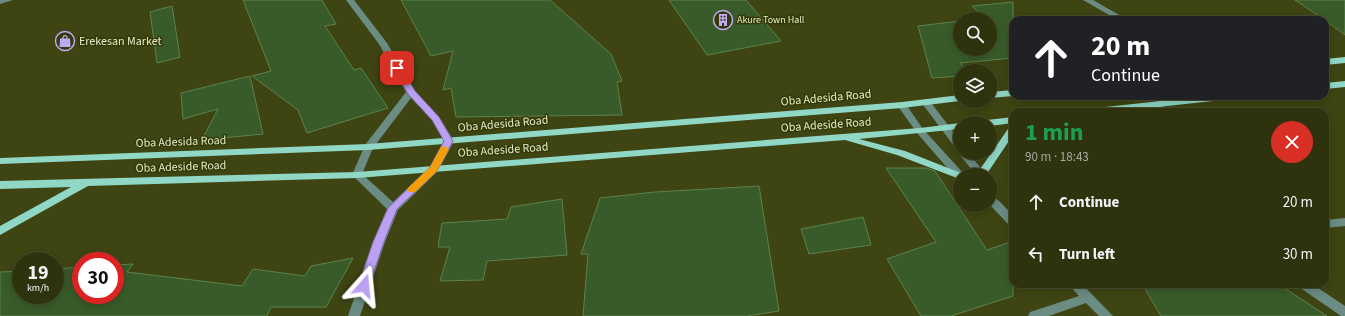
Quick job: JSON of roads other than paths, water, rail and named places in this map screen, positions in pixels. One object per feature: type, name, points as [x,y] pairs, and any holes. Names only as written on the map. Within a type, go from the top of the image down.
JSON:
[{"type":"main road","points":[[1329,62],[1345,60]]},
{"type":"main road","points":[[1329,86],[1345,84]]},
{"type":"main road","points":[[997,94],[1009,93]]},
{"type":"main road","name":"Oba Adesida Road","points":[[0,161],[368,147],[902,105],[953,99]]},
{"type":"main road","points":[[1157,108],[1206,100]]},
{"type":"main road","points":[[997,122],[1009,120]]},
{"type":"main road","name":"Oba Adeside Road","points":[[0,185],[357,175],[920,131],[953,127]]},
{"type":"main road","points":[[986,168],[1009,134]]},
{"type":"main road","points":[[841,137],[901,153],[953,173]]},
{"type":"main road","points":[[0,231],[87,182]]},
{"type":"street","points":[[0,2],[9,0]]},
{"type":"street","points":[[350,0],[383,43],[411,92],[436,118],[449,141],[434,169],[393,208],[379,242],[354,316]]},
{"type":"street","points":[[1087,0],[1117,16]]},
{"type":"street","points":[[393,208],[357,175],[368,147],[411,92]]},
{"type":"street","points":[[926,102],[953,139]]},
{"type":"street","points":[[902,105],[920,131],[953,168]]},
{"type":"street","points":[[969,160],[976,168]]},
{"type":"street","points":[[997,206],[1009,218]]},
{"type":"street","points":[[1329,224],[1345,222]]},
{"type":"street","points":[[1078,288],[1106,316]]},
{"type":"street","points":[[1309,288],[1345,312]]},
{"type":"street","points":[[1034,316],[1088,298]]},
{"type":"place","name":"Akure Town Hall","points":[[723,20]]},
{"type":"place","name":"Erekesan Market","points":[[65,41]]}]
